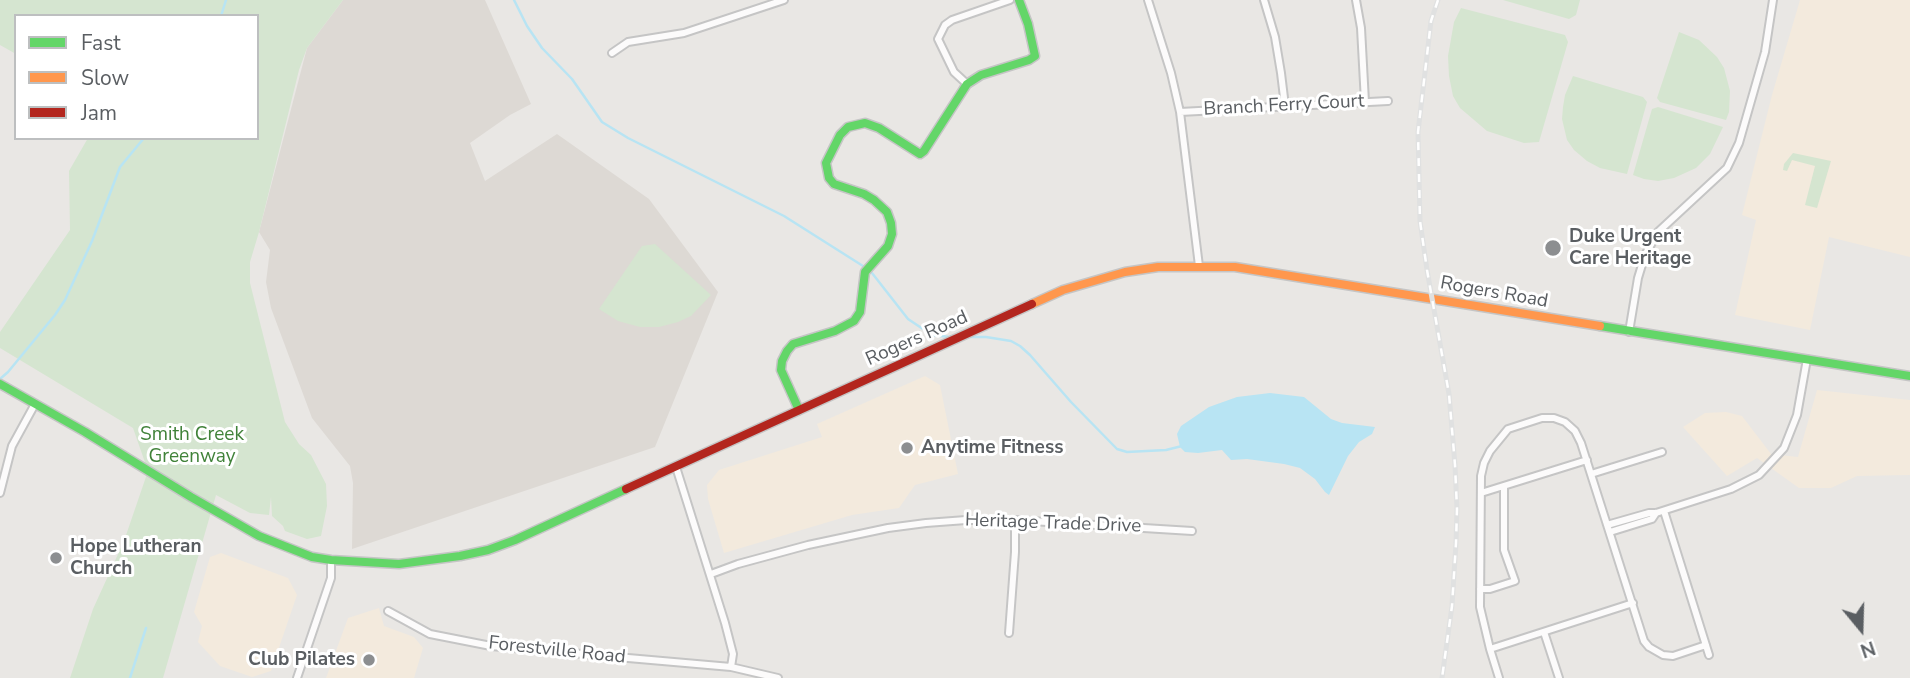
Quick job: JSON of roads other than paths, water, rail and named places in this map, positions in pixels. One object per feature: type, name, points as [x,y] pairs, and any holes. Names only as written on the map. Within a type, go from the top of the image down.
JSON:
[{"type":"main road","points":[[799,410],[781,370],[787,351],[793,344],[835,331],[853,321],[860,312],[865,272],[888,246],[892,234],[887,212],[874,200],[834,184],[829,178],[826,163],[840,135],[848,127],[865,123],[879,128],[920,154],[967,85],[981,75],[1035,56],[1019,0]]},
{"type":"main road","name":"Rogers Road","points":[[0,384],[259,536],[312,557],[399,564],[427,562],[488,550],[580,511],[1063,290],[1125,272],[1157,267],[1235,267],[1910,376]]},
{"type":"street","points":[[612,53],[628,42],[684,33],[784,0]]},
{"type":"street","points":[[967,85],[951,66],[938,39],[945,25],[952,20],[1010,0]]},
{"type":"street","points":[[1148,0],[1180,112],[1199,266]]},
{"type":"street","points":[[1264,0],[1275,37],[1285,106]]},
{"type":"street","points":[[1356,0],[1361,28],[1365,102]]},
{"type":"street","points":[[1629,332],[1645,255],[1658,232],[1718,178],[1727,168],[1739,144],[1765,52],[1773,0]]},
{"type":"street","name":"Branch Ferry Court","points":[[1180,112],[1388,101]]},
{"type":"street","points":[[1608,528],[1652,519],[1656,513],[1731,489],[1759,475],[1784,448],[1797,415],[1807,359]]},
{"type":"street","points":[[0,493],[12,446],[35,404]]},
{"type":"street","points":[[1499,678],[1480,607],[1481,476],[1490,451],[1508,429],[1542,418],[1565,422],[1581,443],[1644,641],[1656,652],[1673,656],[1706,645]]},
{"type":"street","points":[[1591,474],[1662,452]]},
{"type":"street","points":[[1481,493],[1587,460]]},
{"type":"street","points":[[676,467],[711,574],[733,654],[731,667]]},
{"type":"street","points":[[1480,589],[1490,589],[1514,581],[1504,550],[1504,486]]},
{"type":"street","points":[[1664,511],[1709,655]]},
{"type":"street","name":"Heritage Trade Drive","points":[[711,574],[808,545],[888,528],[967,520],[1015,520],[1192,531]]},
{"type":"street","points":[[1009,633],[1015,520]]},
{"type":"street","points":[[297,678],[331,578],[331,560]]},
{"type":"street","points":[[1490,649],[1633,603]]},
{"type":"street","name":"Forestville Road","points":[[388,611],[430,634],[491,646],[731,667],[778,678]]},
{"type":"street","points":[[1544,632],[1559,678]]},
{"type":"water","points":[[1270,393],[1304,397],[1331,419],[1375,427],[1372,434],[1359,442],[1348,456],[1329,495],[1315,479],[1300,468],[1247,459],[1231,460],[1222,450],[1198,453],[1185,452],[1180,447],[1177,434],[1181,426],[1209,407],[1237,397]]},
{"type":"waterway","points":[[222,14],[226,0]]},
{"type":"waterway","points":[[514,0],[542,48],[572,79],[602,122],[628,138],[784,216],[863,266]]},
{"type":"waterway","points":[[0,379],[65,300],[92,241],[120,167],[142,140]]},
{"type":"waterway","points":[[872,273],[908,319],[932,335],[950,337]]},
{"type":"waterway","points":[[970,337],[1011,341],[1020,346],[1117,449],[1127,452],[1166,450],[1182,446]]},
{"type":"waterway","points":[[130,678],[146,628]]},
{"type":"railway","points":[[1438,0],[1431,21],[1418,132],[1420,221],[1449,394],[1457,509],[1452,606],[1442,678]]},
{"type":"place","name":"Duke Urgent Care Heritage","points":[[1553,248]]},
{"type":"place","name":"Anytime Fitness","points":[[907,448]]},
{"type":"place","name":"Hope Lutheran Church","points":[[56,558]]},
{"type":"place","name":"Club Pilates","points":[[369,660]]},
{"type":"park label","name":"Smith Creek Greenway","points":[[192,446]]}]
